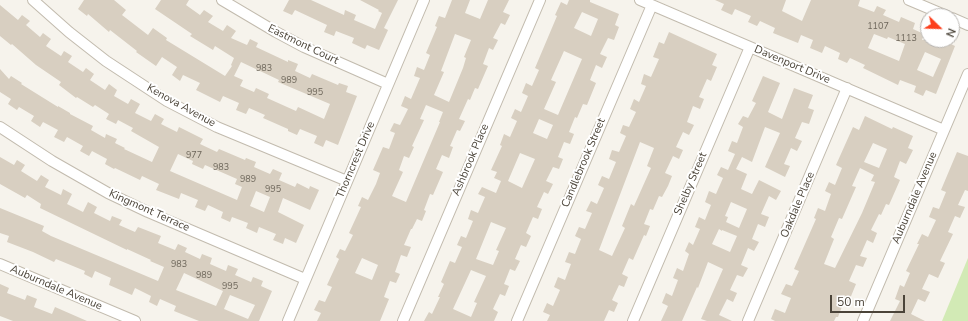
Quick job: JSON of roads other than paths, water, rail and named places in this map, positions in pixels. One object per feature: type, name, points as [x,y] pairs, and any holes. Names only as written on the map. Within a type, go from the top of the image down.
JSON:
[{"type":"street","name":"Kenova Avenue","points":[[33,0],[69,32],[106,61],[167,101],[217,127],[347,181]]},
{"type":"street","name":"Eastmont Court","points":[[222,0],[270,29],[304,47],[388,84]]},
{"type":"street","name":"Thorncrest Drive","points":[[288,321],[424,0]]},
{"type":"street","name":"Ashbrook Place","points":[[403,321],[540,0]]},
{"type":"street","name":"Davenport Drive","points":[[640,0],[944,130]]},
{"type":"street","points":[[909,0],[928,8]]},
{"type":"street","name":"Candlebrook Street","points":[[517,321],[652,5]]},
{"type":"street","name":"Shelby Street","points":[[633,321],[750,47]]},
{"type":"street","name":"Auburndale Avenue","points":[[863,321],[968,74]]},
{"type":"street","name":"Oakdale Place","points":[[748,321],[847,88]]},
{"type":"street","name":"Kingmont Terrace","points":[[0,127],[59,165],[108,193],[148,212],[305,279]]},
{"type":"street","name":"Auburndale Avenue","points":[[0,264],[135,321]]}]
